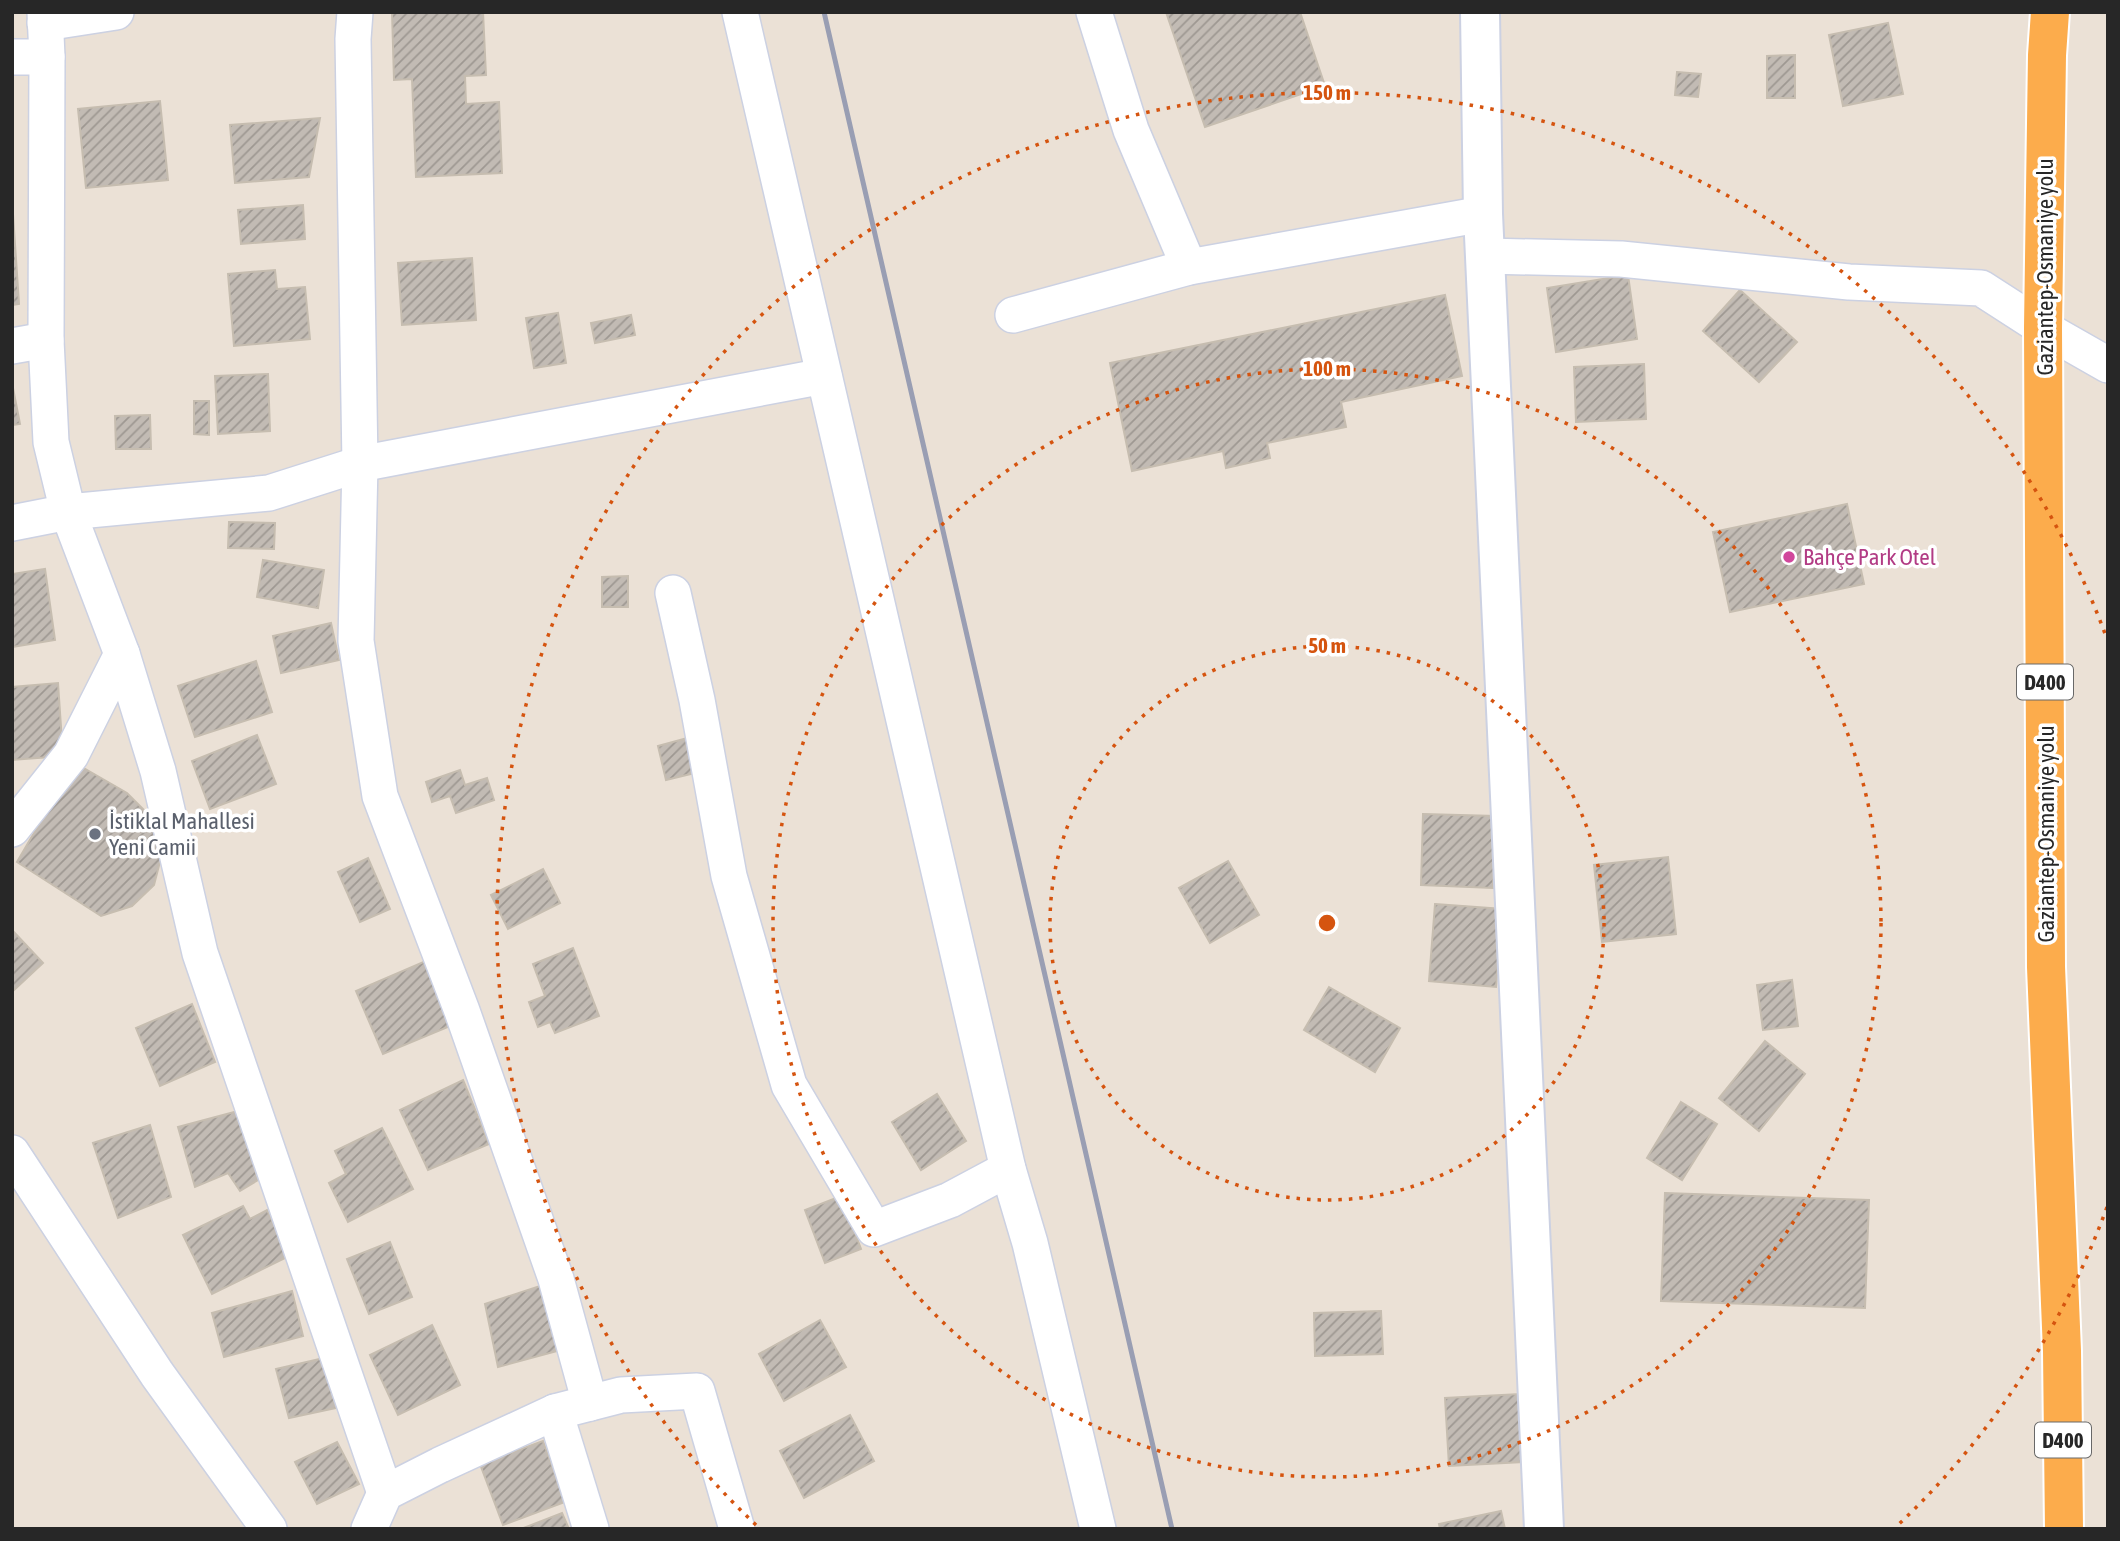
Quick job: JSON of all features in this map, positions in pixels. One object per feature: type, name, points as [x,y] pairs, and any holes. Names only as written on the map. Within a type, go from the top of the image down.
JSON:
[{"type":"highway","name":"Gaziantep-Osmaniye yolu","points":[[2050,12],[2043,328],[2046,967],[2062,1351],[2064,1529]]},
{"type":"street","points":[[116,12],[45,17],[46,340],[51,442],[68,512],[121,654],[158,771],[200,953],[385,1493]]},
{"type":"street","points":[[355,12],[353,39],[360,464],[356,641],[380,796],[462,1011],[556,1279],[590,1403]]},
{"type":"street","points":[[740,12],[1007,1169],[1030,1242],[1098,1529]]},
{"type":"street","points":[[1094,12],[1131,130],[1189,267]]},
{"type":"street","points":[[1480,12],[1483,214],[1544,1529]]},
{"type":"street","points":[[12,57],[47,57]]},
{"type":"street","points":[[1013,315],[1189,267],[1483,214]]},
{"type":"street","points":[[1486,256],[1621,259],[1849,282],[1981,288],[2108,365]]},
{"type":"street","points":[[12,346],[46,340]]},
{"type":"street","points":[[12,523],[68,512],[269,493],[360,464],[824,376]]},
{"type":"street","points":[[673,593],[697,700],[729,876],[789,1085],[874,1229],[950,1200],[1007,1169]]},
{"type":"street","points":[[12,829],[71,755],[121,654]]},
{"type":"street","points":[[12,1153],[157,1374],[269,1529]]},
{"type":"street","points":[[369,1529],[385,1493],[555,1412],[621,1395],[697,1391],[737,1529]]},
{"type":"street","points":[[555,1412],[591,1529]]},
{"type":"building","points":[[392,12],[483,12],[486,75],[465,76],[466,104],[499,102],[502,173],[416,177],[412,79],[394,80]]},
{"type":"building","points":[[1166,12],[1300,12],[1325,86],[1205,127]]},
{"type":"building","points":[[1888,23],[1903,94],[1843,106],[1829,35]]},
{"type":"building","points":[[1795,55],[1795,98],[1767,98],[1767,56]]},
{"type":"building","points":[[1677,72],[1701,74],[1698,97],[1675,95]]},
{"type":"building","points":[[160,101],[168,180],[86,188],[78,109]]},
{"type":"building","points":[[320,118],[309,177],[235,183],[230,125]]},
{"type":"building","points":[[12,199],[19,304],[12,305]]},
{"type":"building","points":[[303,205],[305,239],[241,244],[238,210]]},
{"type":"building","points":[[472,258],[476,320],[402,325],[398,263]]},
{"type":"building","points":[[275,270],[277,289],[305,287],[310,339],[234,346],[228,274]]},
{"type":"building","points":[[1628,275],[1637,339],[1556,352],[1547,288]]},
{"type":"building","points":[[1740,290],[1797,342],[1759,382],[1703,331]]},
{"type":"building","points":[[1445,295],[1462,376],[1341,402],[1346,427],[1267,443],[1270,458],[1226,468],[1223,451],[1132,471],[1110,363]]},
{"type":"building","points":[[558,313],[566,363],[534,368],[526,318]]},
{"type":"building","points":[[631,315],[635,335],[595,343],[591,323]]},
{"type":"building","points":[[1644,364],[1646,419],[1576,422],[1574,367]]},
{"type":"building","points":[[268,374],[270,431],[218,434],[215,376]]},
{"type":"building","points":[[12,383],[20,424],[12,425]]},
{"type":"building","points":[[194,401],[209,401],[209,435],[194,434]]},
{"type":"building","points":[[150,415],[151,449],[116,449],[115,416]]},
{"type":"building","points":[[1847,504],[1864,584],[1730,612],[1713,532]]},
{"type":"building","points":[[229,522],[275,523],[274,549],[228,548]]},
{"type":"building","points":[[263,560],[324,570],[318,608],[257,597]]},
{"type":"building","points":[[45,569],[55,640],[12,647],[12,574]]},
{"type":"building","points":[[628,576],[628,607],[602,607],[602,577]]},
{"type":"building","points":[[331,623],[339,660],[281,673],[273,636]]},
{"type":"building","points":[[256,661],[272,712],[195,737],[178,686]]},
{"type":"building","points":[[58,683],[63,756],[12,760],[12,687]]},
{"type":"building","points":[[257,735],[276,784],[210,809],[192,761]]},
{"type":"building","points":[[691,737],[699,772],[666,780],[658,746]]},
{"type":"building","name":"İstiklal Mahallesi Yeni Camii","points":[[75,763],[127,793],[152,818],[163,850],[154,885],[132,906],[101,916],[17,862]]},
{"type":"building","points":[[460,770],[465,785],[487,778],[494,800],[456,813],[450,796],[432,802],[426,782]]},
{"type":"building","points":[[1423,814],[1496,816],[1493,888],[1421,885]]},
{"type":"building","points":[[1668,857],[1676,934],[1602,942],[1594,865]]},
{"type":"building","points":[[368,858],[390,909],[360,922],[338,872]]},
{"type":"building","points":[[1228,861],[1259,915],[1210,943],[1179,888]]},
{"type":"building","points":[[543,869],[560,903],[508,929],[491,895]]},
{"type":"building","points":[[1435,904],[1503,909],[1496,987],[1429,981]]},
{"type":"building","points":[[12,930],[43,963],[12,992]]},
{"type":"building","points":[[573,948],[599,1016],[555,1033],[550,1022],[538,1027],[529,1002],[545,996],[533,964]]},
{"type":"building","points":[[428,960],[455,1024],[383,1054],[356,991]]},
{"type":"building","points":[[1792,980],[1798,1026],[1763,1030],[1757,985]]},
{"type":"building","points":[[1329,987],[1400,1028],[1375,1072],[1304,1030]]},
{"type":"building","points":[[192,1004],[215,1062],[160,1086],[136,1028]]},
{"type":"building","points":[[1765,1041],[1805,1074],[1759,1131],[1719,1098]]},
{"type":"building","points":[[463,1080],[489,1144],[428,1170],[400,1110]]},
{"type":"building","points":[[937,1094],[966,1141],[921,1170],[892,1122]]},
{"type":"building","points":[[1681,1102],[1717,1124],[1682,1180],[1647,1158]]},
{"type":"building","points":[[238,1111],[258,1180],[240,1191],[228,1173],[195,1187],[178,1127]]},
{"type":"building","points":[[150,1125],[171,1197],[118,1218],[93,1143]]},
{"type":"building","points":[[382,1128],[413,1189],[348,1222],[329,1183],[346,1174],[335,1151]]},
{"type":"building","points":[[1665,1193],[1869,1200],[1865,1308],[1661,1301]]},
{"type":"building","points":[[841,1196],[861,1249],[825,1263],[805,1210]]},
{"type":"building","points":[[243,1206],[250,1219],[267,1210],[289,1256],[212,1294],[183,1235]]},
{"type":"building","points":[[390,1242],[412,1297],[369,1314],[347,1259]]},
{"type":"building","points":[[546,1284],[557,1351],[498,1367],[485,1304]]},
{"type":"building","points":[[292,1291],[303,1336],[224,1357],[212,1313]]},
{"type":"building","points":[[1381,1311],[1383,1354],[1315,1356],[1314,1313]]},
{"type":"building","points":[[820,1320],[846,1367],[784,1401],[759,1354]]},
{"type":"building","points":[[432,1325],[460,1385],[398,1415],[370,1355]]},
{"type":"building","points":[[324,1358],[336,1408],[289,1418],[276,1369]]},
{"type":"building","points":[[1520,1394],[1523,1462],[1449,1466],[1445,1398]]},
{"type":"building","points":[[850,1415],[874,1461],[804,1498],[780,1451]]},
{"type":"building","points":[[543,1441],[565,1502],[503,1525],[480,1464]]},
{"type":"building","points":[[337,1442],[359,1484],[317,1504],[295,1462]]},
{"type":"building","points":[[1501,1511],[1505,1529],[1440,1529],[1439,1524]]},
{"type":"building","points":[[562,1513],[569,1529],[521,1529]]},
{"type":"railway","points":[[824,12],[1172,1529]]},
{"type":"place","name":"Bahçe Park Otel","points":[[1789,557]]},
{"type":"place","name":"İstiklal Mahallesi Yeni Camii","points":[[95,834]]}]
